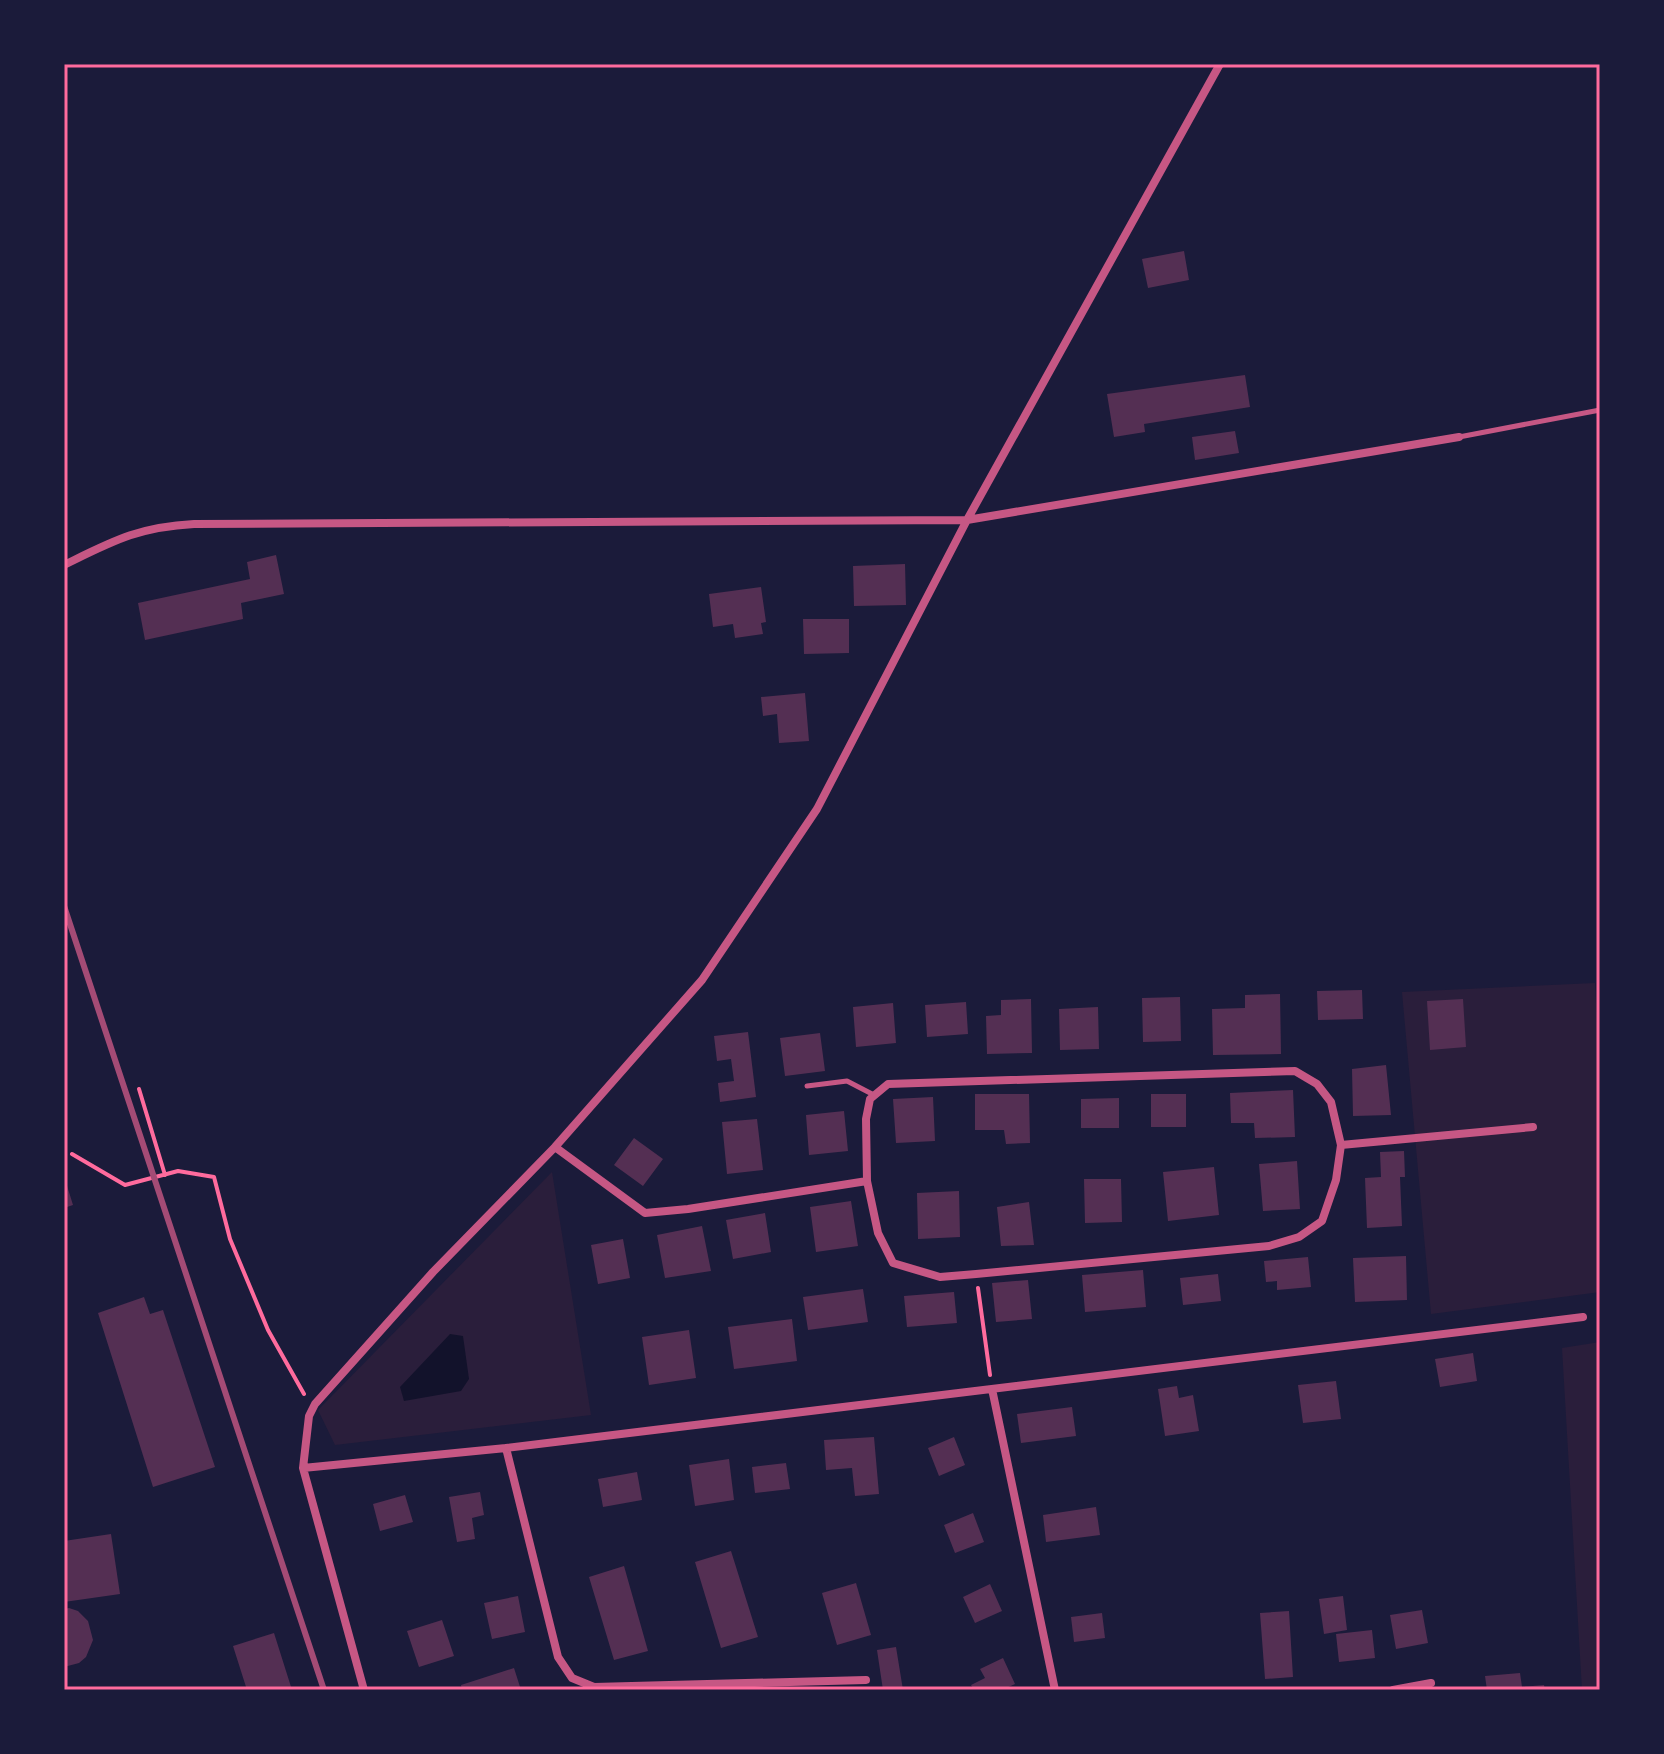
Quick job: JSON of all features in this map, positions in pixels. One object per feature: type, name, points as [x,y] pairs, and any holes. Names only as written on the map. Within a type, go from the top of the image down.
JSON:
[{"type":"street","points":[[364,1690],[303,1468],[309,1416],[315,1404],[433,1272],[555,1147],[695,990],[817,809],[967,520],[1220,64]]},
{"type":"street","points":[[64,565],[125,535],[159,526],[194,524],[967,520],[1459,437]]},
{"type":"street","points":[[1295,1071],[1317,1084],[1331,1102],[1341,1145],[1336,1180],[1322,1221],[1299,1237],[1269,1246],[940,1277],[893,1263],[878,1233],[867,1181],[866,1119],[870,1099],[875,1095],[888,1084],[912,1082],[1295,1071]]},
{"type":"street","points":[[1341,1145],[1533,1127]]},
{"type":"street","points":[[555,1147],[645,1213],[867,1181]]},
{"type":"street","points":[[303,1468],[506,1448],[1583,1317]]},
{"type":"street","points":[[992,1389],[1055,1690]]},
{"type":"street","points":[[506,1448],[558,1657],[572,1678],[594,1687],[866,1680]]},
{"type":"street","points":[[1393,1690],[1431,1683]]},
{"type":"lane","points":[[1459,437],[1600,410]]},
{"type":"lane","points":[[807,1086],[847,1081],[875,1095]]},
{"type":"path","points":[[139,1089],[165,1175]]},
{"type":"path","points":[[72,1154],[125,1185],[178,1171],[214,1177],[230,1239],[268,1330],[304,1395],[315,1404]]},
{"type":"path","points":[[976,1274],[992,1389]]},
{"type":"shaded area","points":[[1595,983],[1600,1081],[1600,1292],[1431,1314],[1402,992]]},
{"type":"shaded area","points":[[552,1172],[591,1415],[335,1445],[318,1410]]},
{"type":"shaded area","points":[[450,1334],[463,1336],[469,1379],[461,1391],[404,1401],[400,1387]]},
{"type":"shaded area","points":[[1600,1342],[1600,1690],[1582,1690],[1562,1348]]},
{"type":"building","points":[[1184,251],[1189,280],[1148,288],[1142,259]]},
{"type":"building","points":[[1245,375],[1250,407],[1144,424],[1145,432],[1114,437],[1107,394]]},
{"type":"building","points":[[1235,431],[1239,453],[1195,460],[1192,437]]},
{"type":"building","points":[[276,555],[284,594],[241,603],[243,619],[145,640],[138,603],[250,579],[247,562]]},
{"type":"building","points":[[905,564],[906,605],[854,606],[853,566]]},
{"type":"building","points":[[761,587],[766,622],[761,623],[763,634],[735,638],[733,624],[713,627],[709,594]]},
{"type":"building","points":[[803,619],[849,619],[849,653],[804,654]]},
{"type":"building","points":[[805,693],[809,741],[779,743],[777,714],[763,716],[761,697]]},
{"type":"building","points":[[1362,990],[1363,1019],[1318,1020],[1317,991]]},
{"type":"building","points":[[1280,994],[1281,1054],[1213,1055],[1212,1009],[1245,1008],[1245,995]]},
{"type":"building","points":[[1180,997],[1181,1041],[1143,1042],[1142,998]]},
{"type":"building","points":[[1031,999],[1032,1053],[987,1054],[986,1016],[1001,1015],[1001,1000]]},
{"type":"building","points":[[1463,999],[1466,1047],[1430,1050],[1427,1001]]},
{"type":"building","points":[[966,1002],[968,1034],[927,1037],[925,1005]]},
{"type":"building","points":[[893,1003],[896,1043],[856,1047],[853,1007]]},
{"type":"building","points":[[1098,1007],[1099,1049],[1060,1050],[1059,1009]]},
{"type":"building","points":[[748,1032],[756,1097],[720,1102],[718,1083],[734,1081],[731,1059],[717,1061],[714,1036]]},
{"type":"building","points":[[820,1033],[825,1071],[785,1076],[780,1038]]},
{"type":"building","points":[[1386,1065],[1391,1115],[1353,1116],[1352,1069]]},
{"type":"building","points":[[1293,1090],[1295,1137],[1255,1138],[1254,1123],[1231,1123],[1230,1093]]},
{"type":"building","points":[[975,1094],[1029,1094],[1030,1143],[1006,1144],[1004,1130],[975,1130]]},
{"type":"building","points":[[1151,1094],[1186,1094],[1186,1127],[1151,1127]]},
{"type":"building","points":[[933,1097],[935,1141],[896,1143],[893,1099]]},
{"type":"building","points":[[1119,1098],[1119,1128],[1081,1128],[1081,1099]]},
{"type":"building","points":[[844,1111],[848,1151],[809,1155],[806,1115]]},
{"type":"building","points":[[757,1119],[763,1170],[727,1174],[722,1122]]},
{"type":"building","points":[[634,1138],[663,1159],[643,1186],[614,1165]]},
{"type":"building","points":[[1404,1151],[1405,1177],[1400,1177],[1402,1226],[1367,1228],[1365,1178],[1381,1177],[1380,1152]]},
{"type":"building","points":[[1297,1161],[1300,1209],[1263,1211],[1259,1164]]},
{"type":"building","points":[[1214,1167],[1219,1215],[1168,1221],[1163,1172]]},
{"type":"building","points":[[64,1176],[73,1205],[64,1208]]},
{"type":"building","points":[[1084,1179],[1121,1179],[1122,1222],[1085,1223]]},
{"type":"building","points":[[959,1191],[960,1237],[918,1239],[917,1193]]},
{"type":"building","points":[[851,1201],[858,1246],[816,1252],[810,1207]]},
{"type":"building","points":[[1029,1202],[1034,1245],[1001,1246],[997,1207]]},
{"type":"building","points":[[765,1213],[771,1252],[733,1259],[726,1220]]},
{"type":"building","points":[[702,1226],[711,1271],[665,1278],[657,1235]]},
{"type":"building","points":[[623,1239],[630,1278],[598,1284],[591,1245]]},
{"type":"building","points":[[1406,1256],[1407,1300],[1355,1302],[1353,1258]]},
{"type":"building","points":[[1308,1257],[1311,1287],[1277,1290],[1277,1281],[1266,1282],[1264,1261]]},
{"type":"building","points":[[1143,1270],[1146,1307],[1085,1312],[1082,1275]]},
{"type":"building","points":[[1218,1274],[1221,1301],[1183,1305],[1180,1278]]},
{"type":"building","points":[[1028,1280],[1032,1319],[996,1322],[992,1283]]},
{"type":"building","points":[[863,1289],[868,1322],[808,1330],[803,1297]]},
{"type":"building","points":[[954,1292],[957,1323],[907,1327],[904,1296]]},
{"type":"building","points":[[144,1297],[150,1314],[163,1310],[215,1467],[153,1487],[98,1313]]},
{"type":"building","points":[[792,1319],[797,1361],[734,1369],[728,1327]]},
{"type":"building","points":[[689,1330],[696,1378],[649,1385],[642,1337]]},
{"type":"building","points":[[1473,1353],[1477,1381],[1440,1387],[1435,1359]]},
{"type":"building","points":[[1336,1381],[1341,1419],[1303,1423],[1298,1385]]},
{"type":"building","points":[[1177,1386],[1179,1398],[1193,1395],[1199,1431],[1165,1436],[1158,1389]]},
{"type":"building","points":[[1072,1407],[1076,1436],[1021,1443],[1017,1414]]},
{"type":"building","points":[[874,1437],[879,1494],[855,1496],[852,1468],[826,1470],[824,1440]]},
{"type":"building","points":[[954,1437],[965,1465],[939,1476],[928,1448]]},
{"type":"building","points":[[729,1459],[734,1500],[695,1506],[689,1465]]},
{"type":"building","points":[[786,1463],[790,1489],[755,1493],[752,1467]]},
{"type":"building","points":[[637,1472],[642,1500],[603,1507],[598,1479]]},
{"type":"building","points":[[480,1492],[484,1515],[472,1518],[475,1539],[457,1542],[449,1497]]},
{"type":"building","points":[[405,1495],[413,1522],[380,1531],[373,1504]]},
{"type":"building","points":[[1096,1507],[1100,1535],[1046,1542],[1043,1515]]},
{"type":"building","points":[[973,1513],[984,1542],[955,1553],[944,1525]]},
{"type":"building","points":[[111,1534],[120,1594],[64,1602],[64,1541]]},
{"type":"building","points":[[731,1551],[758,1637],[721,1648],[695,1562]]},
{"type":"building","points":[[624,1566],[648,1651],[614,1660],[589,1577]]},
{"type":"building","points":[[856,1583],[871,1635],[837,1645],[822,1593]]},
{"type":"building","points":[[990,1584],[1002,1611],[975,1623],[963,1597]]},
{"type":"building","points":[[518,1596],[525,1632],[492,1639],[484,1603]]},
{"type":"building","points":[[1343,1596],[1347,1630],[1324,1634],[1319,1599]]},
{"type":"building","points":[[64,1609],[78,1611],[88,1621],[93,1640],[86,1657],[79,1663],[64,1667]]},
{"type":"building","points":[[1422,1610],[1428,1643],[1396,1649],[1390,1615]]},
{"type":"building","points":[[1289,1611],[1293,1677],[1265,1679],[1260,1613]]},
{"type":"building","points":[[1102,1613],[1105,1638],[1074,1642],[1071,1617]]},
{"type":"building","points":[[442,1620],[454,1656],[419,1667],[407,1631]]},
{"type":"building","points":[[1372,1630],[1375,1658],[1339,1662],[1336,1634]]},
{"type":"building","points":[[274,1633],[292,1690],[247,1690],[233,1646]]},
{"type":"building","points":[[896,1647],[903,1690],[883,1690],[877,1650]]},
{"type":"building","points":[[1003,1658],[1015,1684],[1002,1690],[974,1690],[971,1685],[985,1678],[980,1669]]},
{"type":"building","points":[[514,1668],[521,1690],[462,1690],[461,1685]]},
{"type":"building","points":[[1520,1673],[1522,1687],[1544,1685],[1545,1690],[1487,1690],[1485,1676]]},
{"type":"railway","points":[[64,906],[324,1690]]}]
